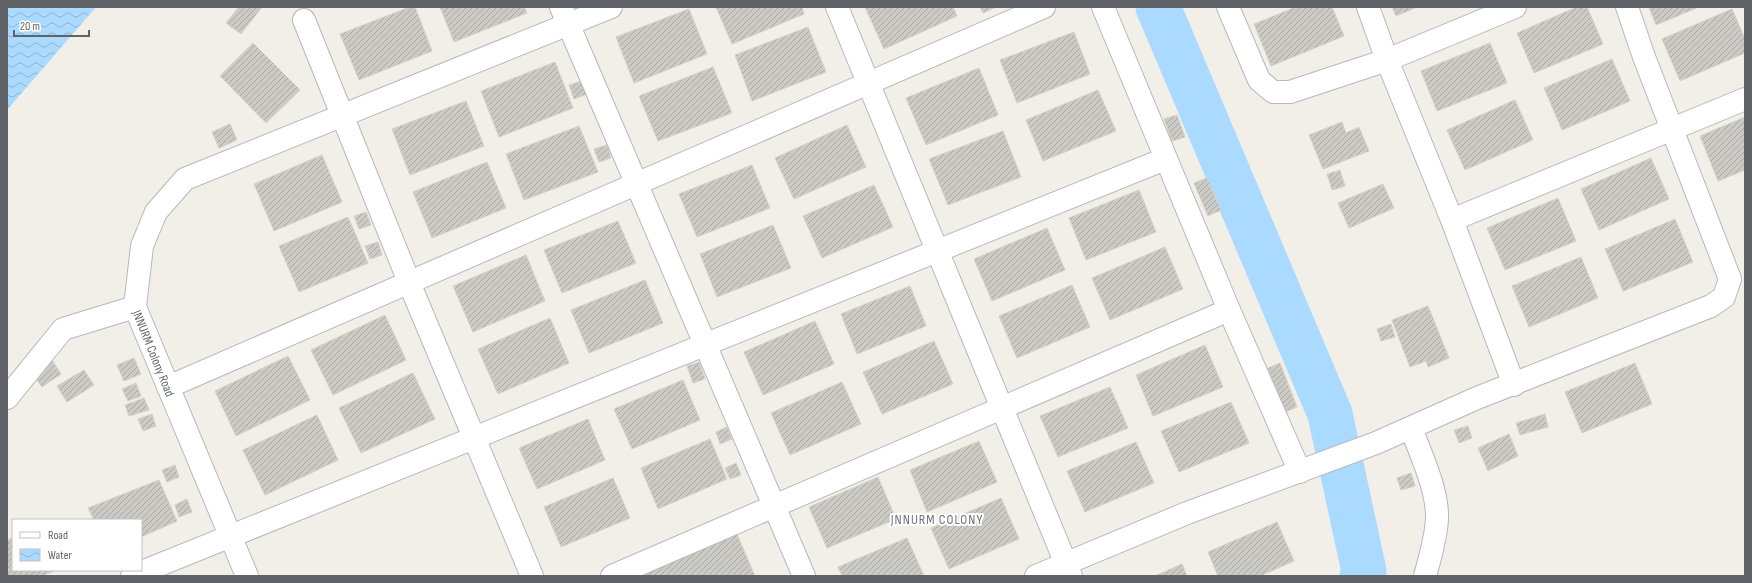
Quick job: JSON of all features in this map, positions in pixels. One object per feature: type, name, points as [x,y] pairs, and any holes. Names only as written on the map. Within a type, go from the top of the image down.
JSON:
[{"type":"street","name":"JNNURM Colony Road","points":[[247,576],[134,308],[142,246],[156,212],[185,179],[343,116],[564,16],[611,7]]},
{"type":"street","points":[[837,7],[1068,570]]},
{"type":"street","points":[[168,387],[1044,7]]},
{"type":"street","points":[[1103,7],[1165,159],[1300,472]]},
{"type":"street","points":[[1228,7],[1258,80],[1273,92],[1290,92],[1387,60],[1515,7]]},
{"type":"street","points":[[1368,7],[1387,60],[1424,147],[1514,385]]},
{"type":"street","points":[[1036,576],[1068,570],[1187,513],[1323,464],[1376,443],[1477,398],[1514,385],[1711,306],[1724,297],[1730,279],[1644,57],[1627,7]]},
{"type":"street","points":[[564,16],[804,576]]},
{"type":"street","points":[[304,20],[410,282],[532,576]]},
{"type":"street","points":[[1452,220],[1745,99]]},
{"type":"street","points":[[132,576],[1165,159]]},
{"type":"street","points":[[7,398],[63,329],[134,308]]},
{"type":"street","points":[[612,576],[1229,310]]},
{"type":"street","points":[[1411,428],[1435,496],[1436,504],[1437,519],[1432,554],[1425,576]]},
{"type":"water","points":[[7,7],[96,7],[7,110]]},
{"type":"building","points":[[239,7],[262,7],[241,34],[226,23]]},
{"type":"building","points":[[410,7],[415,7],[432,51],[359,80],[340,34]]},
{"type":"building","points":[[440,7],[524,7],[527,13],[454,42]]},
{"type":"building","points":[[716,7],[802,7],[804,14],[732,44]]},
{"type":"building","points":[[865,7],[953,7],[957,16],[884,49]]},
{"type":"building","points":[[980,7],[996,7],[983,13]]},
{"type":"building","points":[[1296,7],[1332,7],[1344,36],[1271,66],[1254,24]]},
{"type":"building","points":[[1392,7],[1417,7],[1396,16]]},
{"type":"building","points":[[1577,7],[1587,7],[1603,44],[1534,73],[1517,33]]},
{"type":"building","points":[[1649,7],[1699,7],[1656,25]]},
{"type":"building","points":[[689,9],[707,54],[634,83],[616,37]]},
{"type":"building","points":[[1732,9],[1745,39],[1745,53],[1680,81],[1662,39]]},
{"type":"building","points":[[808,27],[826,72],[752,101],[735,55]]},
{"type":"building","points":[[1074,32],[1090,74],[1017,103],[1000,60]]},
{"type":"building","points":[[253,43],[300,90],[266,123],[220,76]]},
{"type":"building","points":[[1490,43],[1507,83],[1437,111],[1421,71]]},
{"type":"building","points":[[1612,59],[1630,101],[1562,130],[1544,88]]},
{"type":"building","points":[[555,62],[573,108],[499,137],[481,91]]},
{"type":"building","points":[[713,67],[732,113],[658,141],[639,96]]},
{"type":"building","points":[[979,68],[998,115],[926,145],[906,98]]},
{"type":"building","points":[[582,81],[587,94],[574,99],[569,85]]},
{"type":"building","points":[[1098,90],[1116,131],[1043,161],[1026,120]]},
{"type":"building","points":[[1515,100],[1533,140],[1465,170],[1447,130]]},
{"type":"building","points":[[466,101],[484,146],[410,175],[392,129]]},
{"type":"building","points":[[1177,115],[1185,137],[1172,141],[1164,119]]},
{"type":"building","points":[[1745,117],[1745,170],[1718,181],[1700,136]]},
{"type":"building","points":[[1342,122],[1346,133],[1359,127],[1369,151],[1323,169],[1309,135]]},
{"type":"building","points":[[230,124],[237,140],[219,148],[212,132]]},
{"type":"building","points":[[847,125],[866,167],[794,199],[775,158]]},
{"type":"building","points":[[579,126],[598,172],[524,200],[506,154]]},
{"type":"building","points":[[1003,131],[1021,177],[948,205],[929,159]]},
{"type":"building","points":[[607,145],[611,158],[599,162],[594,149]]},
{"type":"building","points":[[322,155],[342,202],[274,231],[254,184]]},
{"type":"building","points":[[1651,158],[1669,199],[1599,230],[1581,189]]},
{"type":"building","points":[[487,162],[506,208],[432,238],[413,192]]},
{"type":"building","points":[[752,165],[770,208],[697,237],[679,194]]},
{"type":"building","points":[[1340,170],[1345,186],[1332,190],[1327,174]]},
{"type":"building","points":[[1207,178],[1221,210],[1208,216],[1194,183]]},
{"type":"building","points":[[1383,184],[1394,208],[1349,228],[1338,203]]},
{"type":"building","points":[[874,185],[893,227],[822,258],[803,216]]},
{"type":"building","points":[[1139,190],[1156,232],[1086,260],[1069,218]]},
{"type":"building","points":[[1558,198],[1576,241],[1505,270],[1487,228]]},
{"type":"building","points":[[366,212],[371,225],[359,229],[354,216]]},
{"type":"building","points":[[348,217],[368,263],[299,292],[279,246]]},
{"type":"building","points":[[1675,219],[1693,262],[1623,291],[1605,249]]},
{"type":"building","points":[[618,221],[636,263],[562,293],[544,250]]},
{"type":"building","points":[[773,225],[791,268],[717,297],[700,254]]},
{"type":"building","points":[[1047,228],[1065,270],[992,301],[974,259]]},
{"type":"building","points":[[378,242],[382,255],[370,259],[365,246]]},
{"type":"building","points":[[1165,247],[1183,289],[1110,320],[1092,278]]},
{"type":"building","points":[[526,255],[545,301],[473,332],[453,286]]},
{"type":"building","points":[[1581,257],[1598,298],[1529,327],[1512,286]]},
{"type":"building","points":[[645,280],[663,323],[589,353],[571,310]]},
{"type":"building","points":[[1072,285],[1090,327],[1017,358],[999,316]]},
{"type":"building","points":[[910,286],[926,326],[857,354],[841,314]]},
{"type":"building","points":[[1428,306],[1449,358],[1428,367],[1426,361],[1410,367],[1392,320]]},
{"type":"building","points":[[385,315],[406,360],[333,395],[311,350]]},
{"type":"building","points":[[550,318],[569,363],[498,394],[478,349]]},
{"type":"building","points":[[815,321],[834,364],[763,395],[744,352]]},
{"type":"building","points":[[1391,324],[1395,337],[1381,341],[1377,329]]},
{"type":"building","points":[[934,341],[953,384],[882,414],[863,372]]},
{"type":"building","points":[[1205,345],[1223,387],[1153,416],[1136,375]]},
{"type":"building","points":[[288,356],[310,400],[236,436],[215,391]]},
{"type":"building","points":[[134,358],[141,374],[124,381],[117,365]]},
{"type":"building","points":[[52,360],[61,374],[42,387],[32,373]]},
{"type":"building","points":[[699,362],[705,379],[693,383],[687,366]]},
{"type":"building","points":[[1280,363],[1297,407],[1285,412],[1268,368]]},
{"type":"building","points":[[1635,363],[1652,404],[1582,433],[1565,392]]},
{"type":"building","points":[[84,370],[94,385],[67,402],[57,386]]},
{"type":"building","points":[[413,373],[435,419],[361,453],[339,408]]},
{"type":"building","points":[[683,380],[700,420],[632,449],[614,409]]},
{"type":"building","points":[[842,382],[861,424],[790,455],[771,413]]},
{"type":"building","points":[[136,383],[141,396],[128,401],[122,389]]},
{"type":"building","points":[[1110,387],[1128,428],[1058,457],[1040,416]]},
{"type":"building","points":[[144,398],[149,410],[129,416],[125,405]]},
{"type":"building","points":[[1231,402],[1249,443],[1179,472],[1161,431]]},
{"type":"building","points":[[152,414],[156,426],[143,431],[138,419]]},
{"type":"building","points":[[1545,414],[1548,427],[1520,435],[1516,423]]},
{"type":"building","points":[[317,415],[338,460],[265,495],[243,450]]},
{"type":"building","points":[[588,419],[605,460],[537,489],[519,448]]},
{"type":"building","points":[[1468,426],[1472,438],[1459,443],[1454,430]]},
{"type":"building","points":[[727,427],[732,439],[720,444],[716,432]]},
{"type":"building","points":[[1509,434],[1518,456],[1488,471],[1478,448]]},
{"type":"building","points":[[710,439],[727,479],[658,509],[641,468]]},
{"type":"building","points":[[979,441],[997,482],[927,512],[910,470]]},
{"type":"building","points":[[1136,442],[1154,483],[1085,512],[1067,471]]},
{"type":"building","points":[[736,463],[741,475],[730,479],[725,468]]},
{"type":"building","points":[[175,465],[179,477],[167,482],[162,470]]},
{"type":"building","points":[[1411,473],[1415,486],[1401,490],[1397,478]]},
{"type":"building","points":[[878,477],[896,519],[827,548],[809,507]]},
{"type":"building","points":[[613,478],[630,518],[561,547],[544,507]]},
{"type":"building","points":[[159,480],[177,521],[142,537],[142,519],[94,519],[88,508]]},
{"type":"building","points":[[1001,498],[1019,539],[949,569],[931,528]]},
{"type":"building","points":[[187,499],[192,512],[179,517],[175,505]]},
{"type":"building","points":[[1277,522],[1294,561],[1260,576],[1218,576],[1208,552]]},
{"type":"building","points":[[736,532],[755,576],[636,576]]},
{"type":"building","points":[[12,538],[12,571],[54,571],[42,576],[7,576],[7,540]]},
{"type":"building","points":[[907,538],[924,576],[842,576],[838,567]]},
{"type":"building","points":[[1182,564],[1187,576],[1155,576]]},
{"type":"waterway","points":[[1158,7],[1330,414],[1364,571],[1362,576]]},
{"type":"district","name":"JNNURM COLONY","points":[[937,519]]}]
